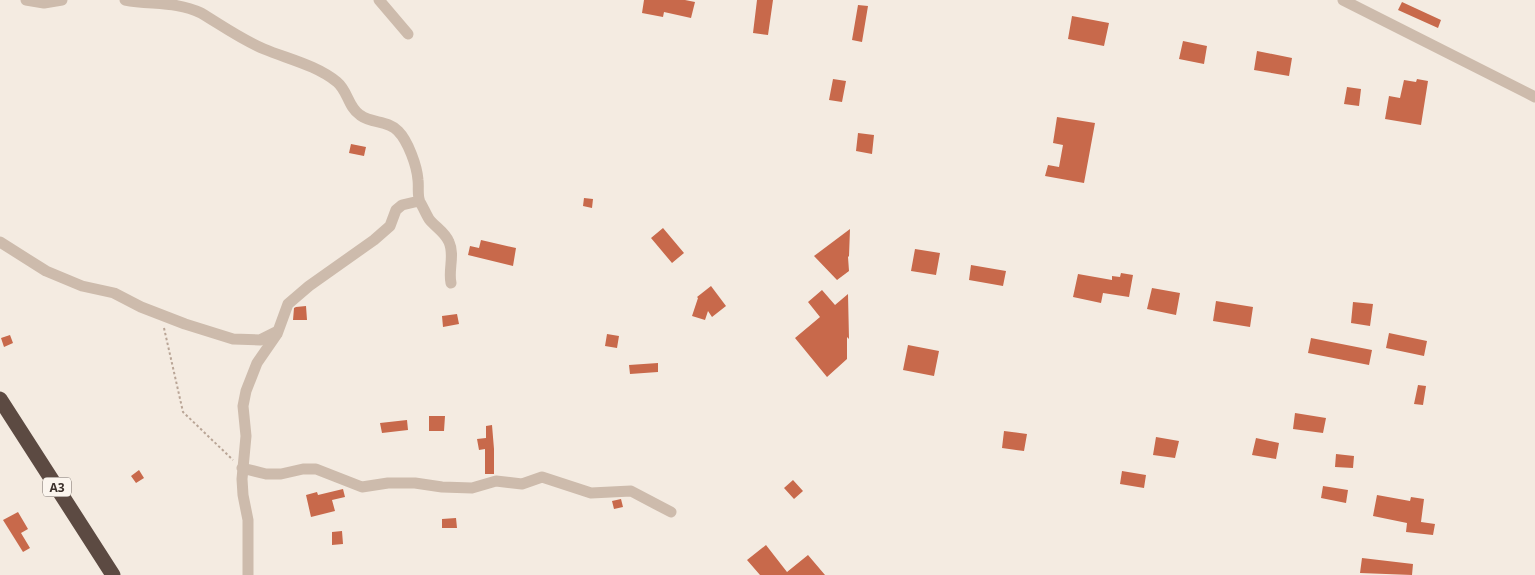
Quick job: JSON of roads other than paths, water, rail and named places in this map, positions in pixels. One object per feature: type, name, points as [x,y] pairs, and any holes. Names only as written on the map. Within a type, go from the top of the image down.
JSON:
[{"type":"highway","name":"A3","points":[[0,399],[113,575]]},
{"type":"street","points":[[26,0],[44,2],[62,0]]},
{"type":"street","points":[[125,0],[176,4],[190,8],[264,49],[313,68],[336,81],[343,88],[348,102],[360,115],[378,123],[388,124],[399,131],[414,160],[418,178],[419,200],[430,219],[443,232],[450,243],[452,256],[451,283]]},
{"type":"street","points":[[379,0],[408,34]]},
{"type":"street","points":[[1343,0],[1535,97]]},
{"type":"street","points":[[248,575],[248,520],[243,494],[242,468],[246,436],[243,406],[246,391],[257,363],[278,330],[288,304],[309,286],[374,240],[390,226],[396,210],[402,205],[419,200]]},
{"type":"street","points":[[0,242],[46,271],[82,286],[114,293],[161,315],[233,339],[260,340],[278,330]]},
{"type":"street","points":[[242,468],[266,474],[316,469],[362,487],[388,483],[472,488],[496,481],[522,484],[542,477],[591,493],[630,491],[671,512]]}]
